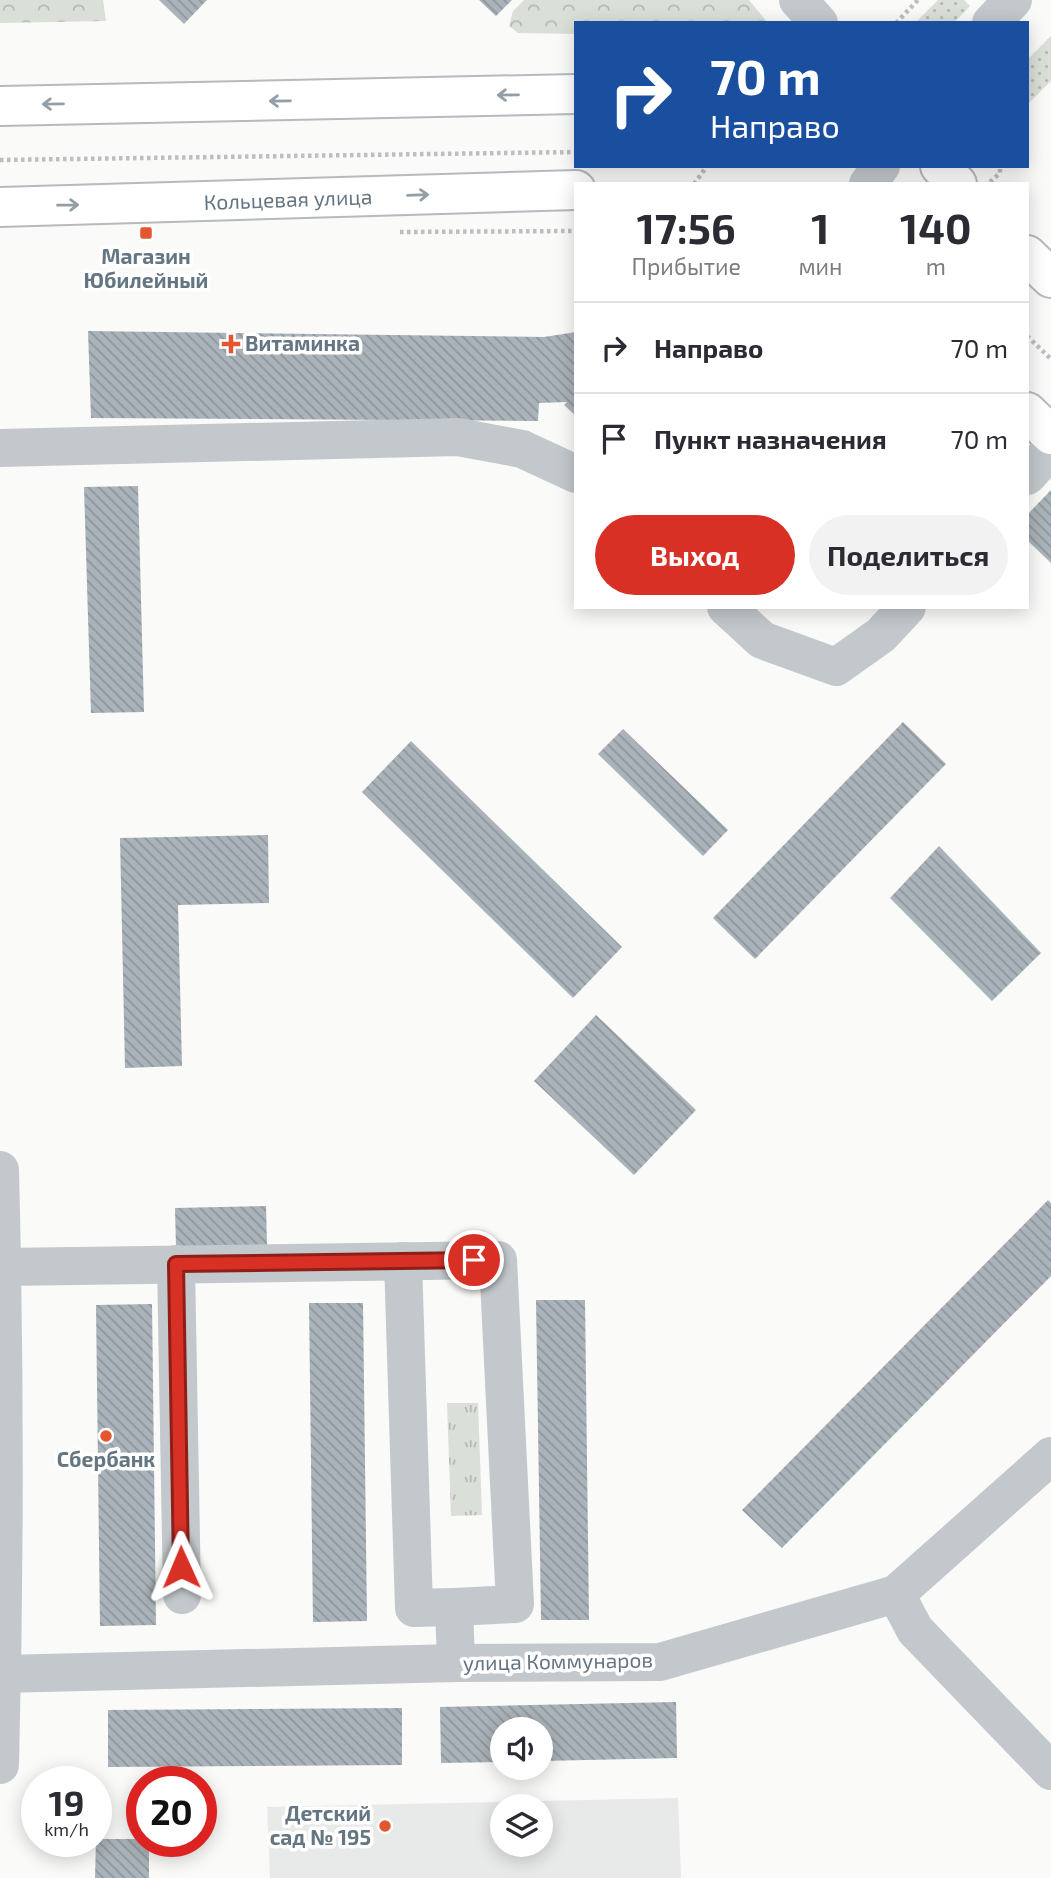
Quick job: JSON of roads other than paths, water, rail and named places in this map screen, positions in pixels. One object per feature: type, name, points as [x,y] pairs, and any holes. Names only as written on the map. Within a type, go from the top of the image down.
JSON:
[{"type":"main road","points":[[0,106],[574,94]]},
{"type":"main road","points":[[942,168],[955,182]]},
{"type":"main road","name":"Кольцевая улица","points":[[0,207],[574,190]]},
{"type":"main road","points":[[1029,257],[1051,278]]},
{"type":"main road","points":[[1029,414],[1051,435]]},
{"type":"street","points":[[798,0],[817,21]]},
{"type":"street","points":[[993,21],[1013,0]]},
{"type":"street","points":[[0,448],[458,437],[522,449],[574,473]]},
{"type":"street","points":[[1029,474],[1051,450]]},
{"type":"street","points":[[728,609],[762,639],[836,667],[881,635],[905,609]]},
{"type":"street","points":[[0,1170],[0,1765]]},
{"type":"street","points":[[2,1266],[403,1261],[498,1260],[515,1604],[414,1608],[403,1261]]},
{"type":"street","points":[[176,1264],[182,1595]]},
{"type":"street","name":"улица Коммунаров","points":[[2,1674],[456,1663],[660,1662],[896,1594],[1051,1456]]},
{"type":"street","points":[[896,1594],[915,1630],[1051,1772]]},
{"type":"street","points":[[454,1607],[456,1663]]},
{"type":"place","name":"Магазин Юбилейный","points":[[146,233]]},
{"type":"place","name":"Витаминка","points":[[231,344]]},
{"type":"place","name":"Сбербанк","points":[[106,1436]]},
{"type":"place","name":"Детский сад № 195","points":[[385,1826]]}]
